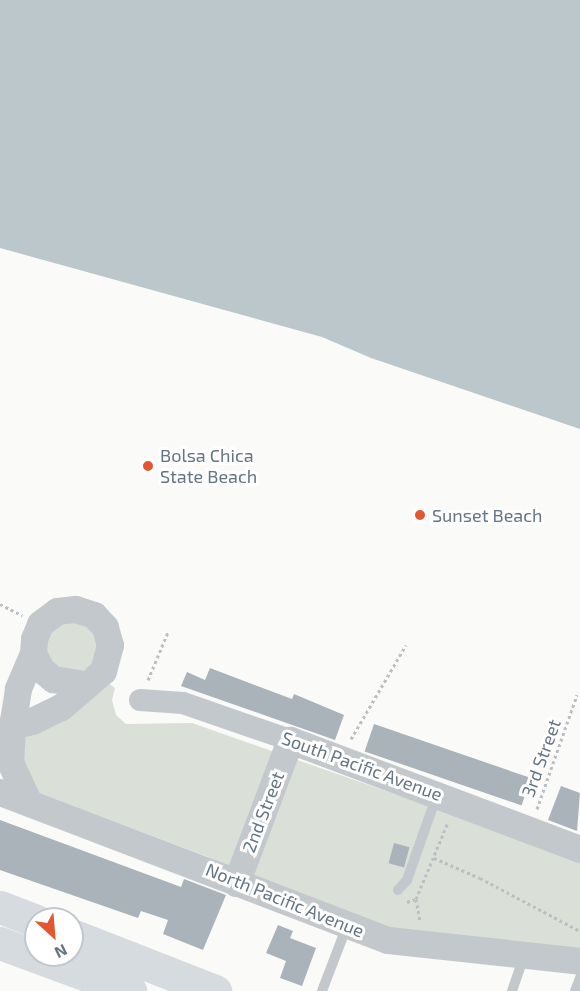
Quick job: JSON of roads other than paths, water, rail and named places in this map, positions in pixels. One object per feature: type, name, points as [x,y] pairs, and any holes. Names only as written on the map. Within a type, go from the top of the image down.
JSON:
[{"type":"highway","points":[[0,907],[24,916]]},
{"type":"highway","points":[[0,943],[114,976],[214,991]]},
{"type":"highway","points":[[84,947],[114,976]]},
{"type":"street","points":[[6,729],[61,707],[84,684],[103,671],[108,658],[105,627],[94,615],[75,609],[57,611],[40,624],[33,654],[18,688],[6,729],[10,762],[29,803]]},
{"type":"street","points":[[33,654],[41,669],[52,679],[64,684],[84,684]]},
{"type":"street","name":"South Pacific Avenue","points":[[140,700],[183,704],[290,740],[580,849]]},
{"type":"street","name":"2nd Street","points":[[236,883],[290,740]]},
{"type":"street","name":"North Pacific Avenue","points":[[0,792],[209,869],[236,883],[348,926],[406,943],[580,961]]},
{"type":"lane","points":[[398,890],[407,880],[438,794]]},
{"type":"lane","points":[[322,991],[348,926]]},
{"type":"lane","points":[[512,991],[524,956]]},
{"type":"lane","points":[[575,991],[580,978]]},
{"type":"place","name":"Bolsa Chica State Beach","points":[[148,466]]},
{"type":"place","name":"Sunset Beach","points":[[420,515]]}]
